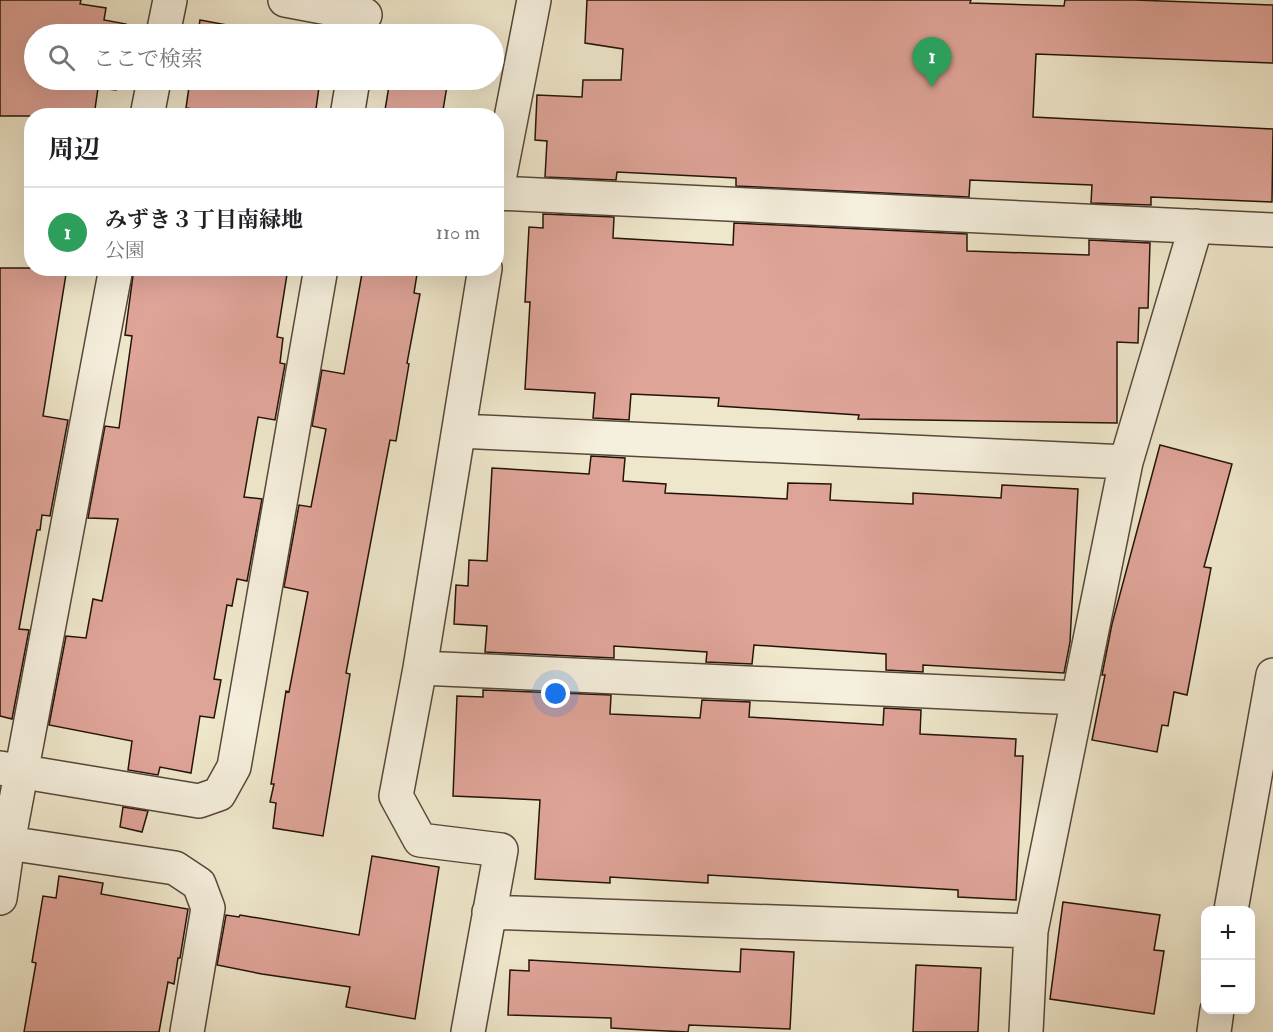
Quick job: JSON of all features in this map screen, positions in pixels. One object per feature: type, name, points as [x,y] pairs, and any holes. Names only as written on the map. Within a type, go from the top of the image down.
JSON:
[{"type":"street","points":[[165,24],[170,0]]},
{"type":"street","points":[[285,0],[364,17]]},
{"type":"street","points":[[504,157],[534,0]]},
{"type":"street","points":[[149,108],[152,90]]},
{"type":"street","points":[[348,108],[351,90]]},
{"type":"street","points":[[504,194],[1273,230]]},
{"type":"street","points":[[1026,1032],[1031,931],[1126,462],[1196,226]]},
{"type":"street","points":[[0,898],[8,843],[10,769],[114,276]]},
{"type":"street","points":[[10,769],[199,801],[219,794],[234,767],[320,276]]},
{"type":"street","points":[[468,1032],[501,850],[420,840],[396,796],[420,668],[484,276]]},
{"type":"street","points":[[459,431],[1126,462]]},
{"type":"street","points":[[420,668],[1078,699]]},
{"type":"street","points":[[1232,906],[1273,675]]},
{"type":"street","points":[[8,843],[175,868],[199,884],[208,908],[187,1032]]},
{"type":"street","points":[[489,912],[1031,931]]},
{"type":"street","points":[[1214,1032],[1216,1014]]},
{"type":"building","points":[[0,0],[81,0],[80,4],[106,8],[104,20],[126,24],[24,24],[24,90],[98,90],[95,108],[24,108],[24,116],[0,116]]},
{"type":"building","points":[[587,0],[971,0],[970,3],[1064,6],[1065,0],[1135,0],[1273,5],[1273,63],[1036,54],[1033,117],[1273,129],[1272,202],[1151,197],[1151,205],[1091,203],[1092,185],[970,180],[969,197],[736,186],[736,178],[617,172],[616,180],[545,177],[547,141],[535,140],[537,95],[582,97],[583,80],[621,80],[623,49],[585,43]]},
{"type":"building","points":[[200,20],[222,24],[199,24]]},
{"type":"building","points":[[189,90],[319,90],[316,108],[186,108]]},
{"type":"building","points":[[388,90],[446,90],[443,108],[385,108]]},
{"type":"building","points":[[543,214],[614,217],[613,238],[733,245],[734,223],[967,234],[967,251],[1089,255],[1089,240],[1150,243],[1148,308],[1139,308],[1138,343],[1117,342],[1117,423],[858,419],[859,415],[718,406],[719,398],[631,394],[629,420],[593,418],[595,393],[525,389],[530,302],[525,302],[529,227],[543,228]]},
{"type":"building","points":[[0,268],[24,268],[24,276],[66,276],[43,416],[68,420],[50,516],[42,515],[40,530],[37,530],[19,629],[29,630],[12,719],[0,716]]},
{"type":"building","points":[[133,276],[287,276],[277,337],[283,338],[280,363],[285,364],[275,420],[258,417],[244,497],[262,499],[247,581],[237,579],[232,606],[227,605],[214,679],[221,680],[214,718],[200,716],[191,773],[160,767],[158,775],[128,770],[132,741],[49,725],[66,636],[86,638],[93,599],[102,601],[118,519],[88,518],[105,426],[119,428],[132,336],[125,335]]},
{"type":"building","points":[[362,276],[417,276],[414,293],[420,294],[407,363],[409,364],[396,441],[390,440],[346,673],[350,674],[323,836],[273,828],[276,803],[270,802],[286,691],[289,692],[308,592],[284,587],[299,505],[311,507],[326,429],[312,426],[322,370],[344,374]]},
{"type":"building","points":[[1160,445],[1232,464],[1204,567],[1211,568],[1187,695],[1174,692],[1168,726],[1162,725],[1157,752],[1092,740],[1112,624]]},
{"type":"building","points":[[591,456],[625,458],[623,481],[666,484],[665,493],[787,499],[788,483],[831,484],[830,500],[913,504],[913,493],[1001,498],[1002,485],[1078,489],[1070,642],[1064,673],[923,665],[923,672],[886,670],[886,654],[754,645],[752,664],[706,662],[707,652],[614,646],[614,658],[485,652],[487,626],[454,624],[456,585],[468,586],[469,560],[487,561],[492,468],[589,474]]},
{"type":"building","points":[[483,690],[611,695],[610,714],[700,718],[702,700],[750,702],[749,717],[883,725],[884,708],[921,710],[920,734],[1016,739],[1015,756],[1023,756],[1016,900],[958,897],[958,890],[708,875],[708,883],[610,877],[610,883],[535,879],[540,800],[453,796],[457,696],[483,697]]},
{"type":"building","points":[[123,807],[148,811],[142,832],[120,827]]},
{"type":"building","points":[[372,856],[439,867],[415,1019],[346,1007],[350,987],[217,965],[226,915],[239,917],[240,915],[359,935]]},
{"type":"building","points":[[59,876],[103,883],[101,894],[188,909],[174,984],[168,982],[159,1032],[24,1032],[36,963],[32,962],[43,896],[56,898]]},
{"type":"building","points":[[1063,902],[1160,915],[1154,950],[1164,951],[1154,1014],[1050,999]]},
{"type":"building","points":[[741,949],[794,952],[790,1029],[689,1025],[688,1032],[645,1030],[611,1028],[611,1018],[508,1015],[510,970],[529,971],[529,960],[740,972]]},
{"type":"building","points":[[916,965],[981,968],[978,1032],[913,1032]]},
{"type":"place","name":"みずき３丁目南緑地","points":[[932,87]]}]
